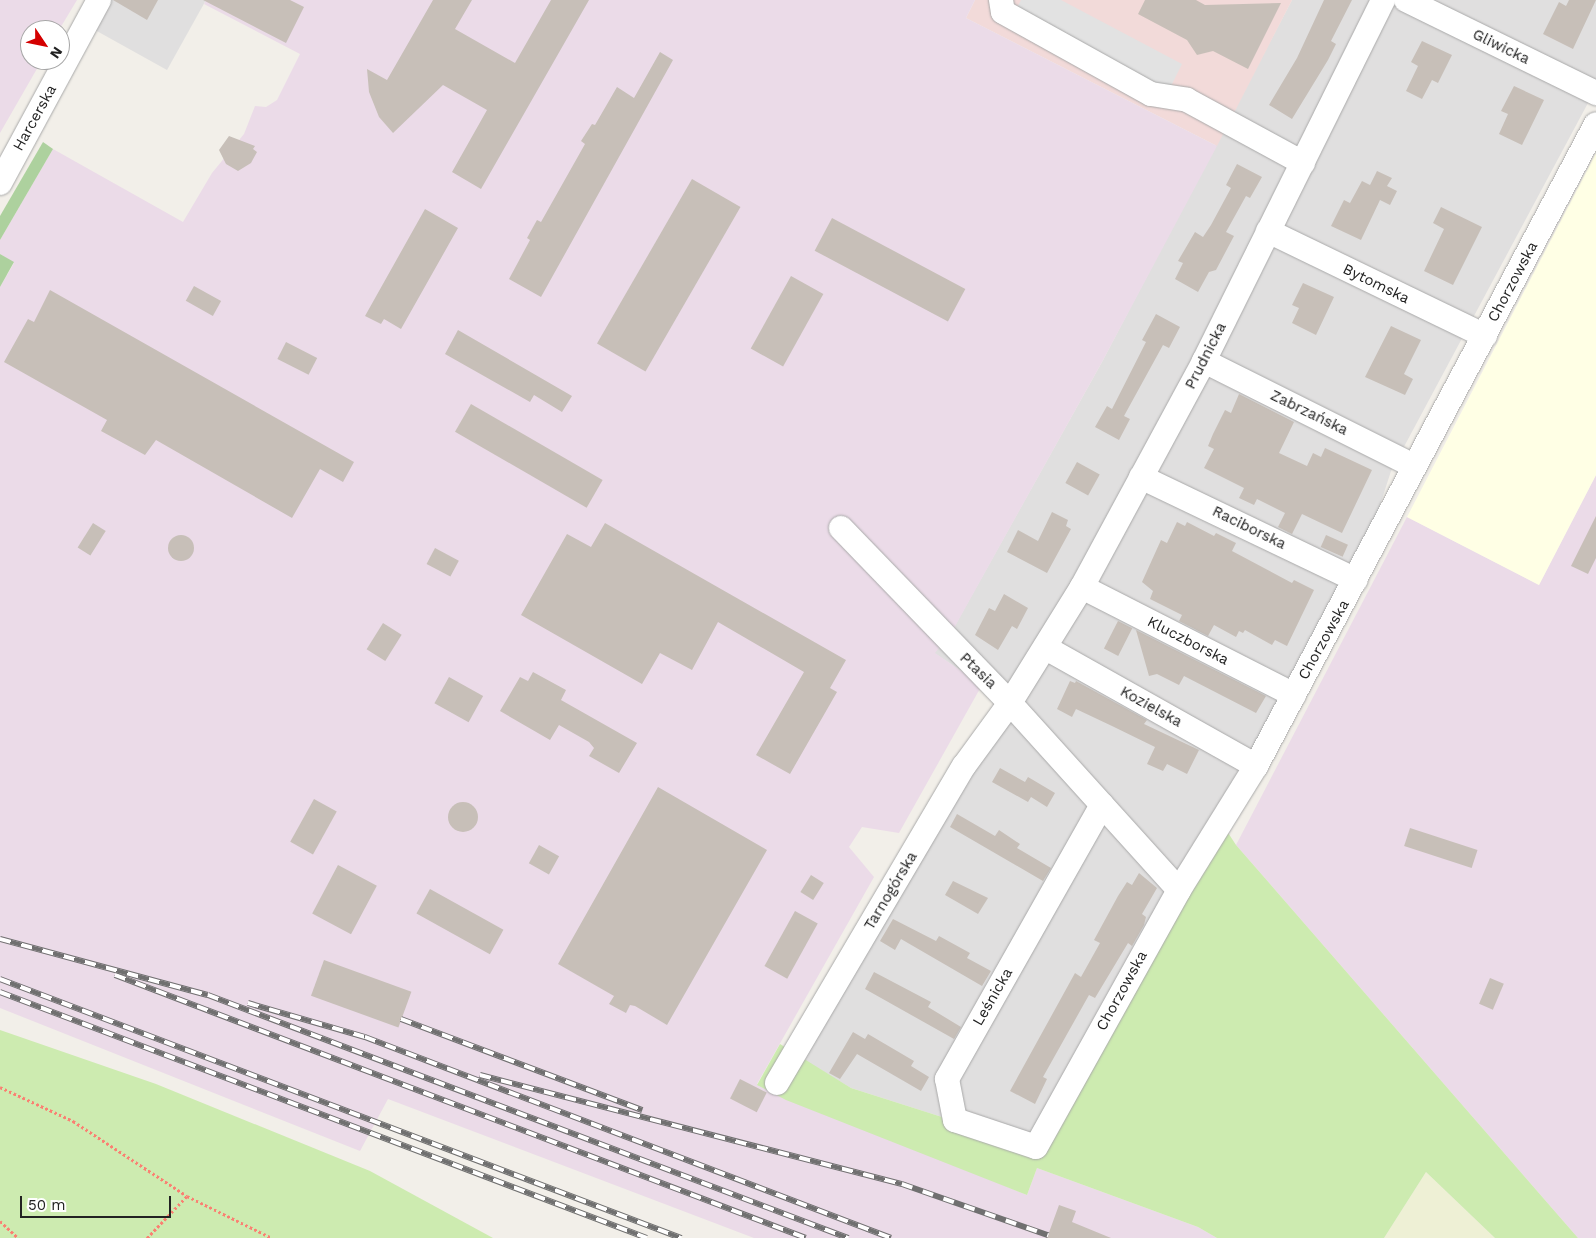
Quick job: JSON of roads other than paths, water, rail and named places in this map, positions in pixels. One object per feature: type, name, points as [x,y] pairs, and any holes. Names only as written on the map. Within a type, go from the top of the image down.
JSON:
[{"type":"street","name":"Harcerska","points":[[0,183],[100,0]]},
{"type":"street","points":[[1001,0],[1003,12],[1151,94],[1187,100],[1303,164]]},
{"type":"street","name":"Prudnicka","points":[[1010,702],[1046,648],[1082,587],[1204,361],[1383,0]]},
{"type":"street","name":"Gliwicka","points":[[1406,0],[1596,94]]},
{"type":"street","name":"Chorzowska","points":[[1036,1147],[1179,890],[1256,766],[1596,124]]},
{"type":"street","name":"Bytomska","points":[[1268,231],[1485,336]]},
{"type":"street","name":"Zabrzańska","points":[[1204,361],[1414,466]]},
{"type":"street","name":"Raciborska","points":[[1141,477],[1356,580]]},
{"type":"street","name":"Ptasia","points":[[842,528],[945,639],[1010,702],[1179,890]]},
{"type":"street","name":"Kluczborska","points":[[1082,587],[1294,695]]},
{"type":"street","name":"Kozielska","points":[[1046,648],[1256,766]]},
{"type":"street","name":"Tarnogórska","points":[[777,1083],[964,766],[1010,702]]},
{"type":"street","name":"Leśnicka","points":[[1036,1147],[955,1120],[947,1079],[1102,805]]},
{"type":"railway","points":[[0,939],[208,995],[848,1238]]},
{"type":"railway","points":[[115,975],[806,1238]]},
{"type":"railway","points":[[0,979],[681,1238]]},
{"type":"railway","points":[[0,992],[647,1238]]},
{"type":"railway","points":[[248,1003],[365,1037],[891,1238]]},
{"type":"railway","points":[[401,1019],[642,1110]]},
{"type":"railway","points":[[480,1075],[902,1184],[1048,1235]]}]
